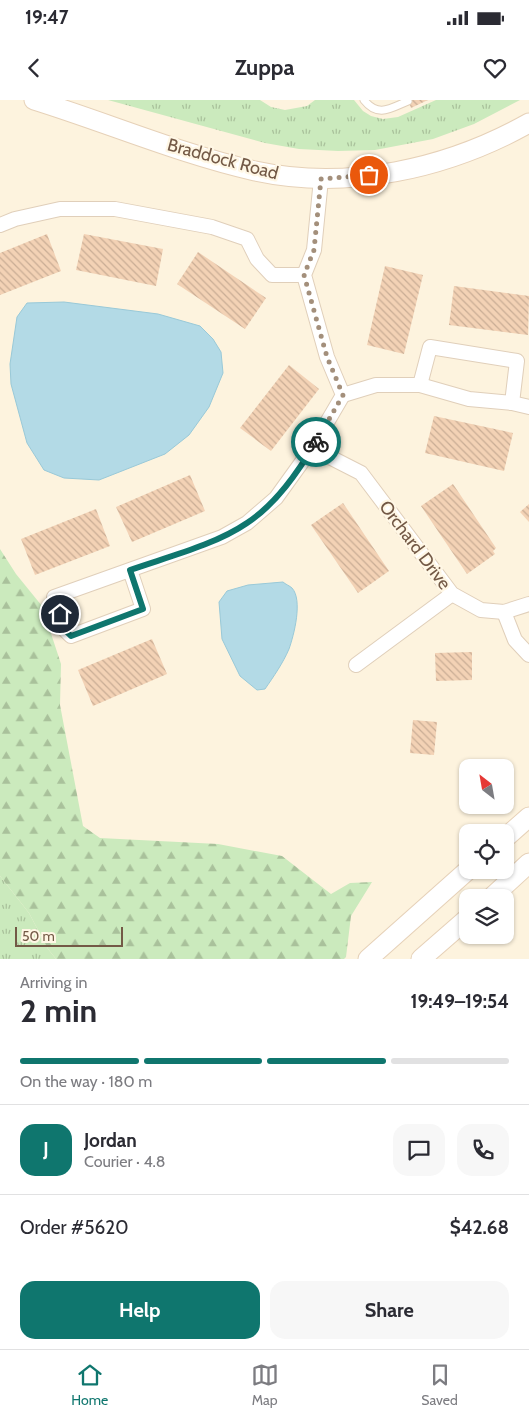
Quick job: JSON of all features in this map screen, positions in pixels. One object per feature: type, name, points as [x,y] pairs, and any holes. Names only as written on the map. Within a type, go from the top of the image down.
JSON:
[{"type":"street","name":"Braddock Road","points":[[34,100],[222,162],[256,171],[321,179],[369,175],[421,166],[475,149],[529,123]]},
{"type":"street","points":[[321,179],[314,250],[304,275],[327,357],[343,395]]},
{"type":"street","points":[[0,225],[14,219],[60,209],[115,209],[212,227],[247,239],[257,259],[272,275],[304,275]]},
{"type":"street","points":[[420,385],[430,347],[517,361],[512,403]]},
{"type":"street","points":[[130,570],[143,609],[71,636],[65,630],[54,597],[222,537],[247,523],[276,498],[312,448],[343,395],[376,385],[420,385],[469,398],[529,407]]},
{"type":"street","name":"Orchard Drive","points":[[312,448],[361,473],[452,594],[481,610],[504,612],[529,604]]},
{"type":"street","points":[[356,666],[452,594]]},
{"type":"street","points":[[504,612],[515,640],[529,655]]},
{"type":"street","points":[[514,830],[529,816]]},
{"type":"street","points":[[501,889],[529,863]]},
{"type":"street","points":[[368,959],[459,878]]},
{"type":"street","points":[[421,959],[459,926]]},
{"type":"lane","points":[[364,100],[369,106],[381,110],[388,110],[408,101]]},
{"type":"green space","points":[[108,100],[260,100],[271,107],[285,110],[307,106],[315,100],[354,100],[363,111],[371,116],[383,119],[398,117],[436,100],[520,100],[474,124],[433,139],[375,150],[338,151],[299,149],[265,143]]},
{"type":"green space","points":[[0,549],[16,574],[42,606],[61,664],[60,705],[83,826],[100,838],[218,844],[282,856],[331,894],[350,883],[372,882],[351,916],[346,957],[344,959],[56,959],[48,949],[29,913],[0,876]]},
{"type":"green space","points":[[0,876],[29,913],[48,949],[56,959],[0,959]]},
{"type":"water","points":[[64,302],[158,314],[200,326],[213,339],[221,352],[223,373],[209,407],[189,435],[165,454],[99,480],[64,478],[44,470],[27,443],[11,384],[10,364],[17,317],[27,303]]},
{"type":"water","points":[[283,582],[292,588],[297,601],[293,635],[287,654],[275,674],[265,689],[257,690],[240,676],[222,639],[219,602],[227,591],[248,585]]},
{"type":"building","points":[[408,100],[428,100],[411,108]]},
{"type":"building","points":[[47,234],[61,271],[0,295],[0,253]]},
{"type":"building","points":[[84,234],[163,249],[156,286],[76,270]]},
{"type":"building","points":[[198,252],[266,298],[245,329],[177,284]]},
{"type":"building","points":[[385,266],[423,275],[404,354],[367,345]]},
{"type":"building","points":[[454,286],[529,296],[528,335],[449,325]]},
{"type":"building","points":[[289,365],[319,389],[271,451],[240,428]]},
{"type":"building","points":[[434,416],[513,433],[504,471],[425,453]]},
{"type":"building","points":[[190,475],[205,511],[132,542],[116,507]]},
{"type":"building","points":[[453,484],[496,548],[493,551],[495,554],[467,574],[421,506]]},
{"type":"building","points":[[343,503],[389,571],[358,593],[311,525]]},
{"type":"building","points":[[529,504],[529,522],[520,512]]},
{"type":"building","points":[[96,509],[110,546],[35,575],[21,539]]},
{"type":"building","points":[[152,639],[167,674],[93,706],[78,670]]},
{"type":"building","points":[[472,652],[472,680],[436,681],[435,653]]},
{"type":"building","points":[[413,720],[437,722],[434,755],[410,753]]},
{"type":"way so far","points":[[316,442],[343,395],[327,357],[304,275],[314,250],[321,179],[369,175]]},
{"type":"route","points":[[60,614],[65,630],[71,636],[143,609],[130,570],[222,537],[247,523],[276,498],[316,442]]}]
